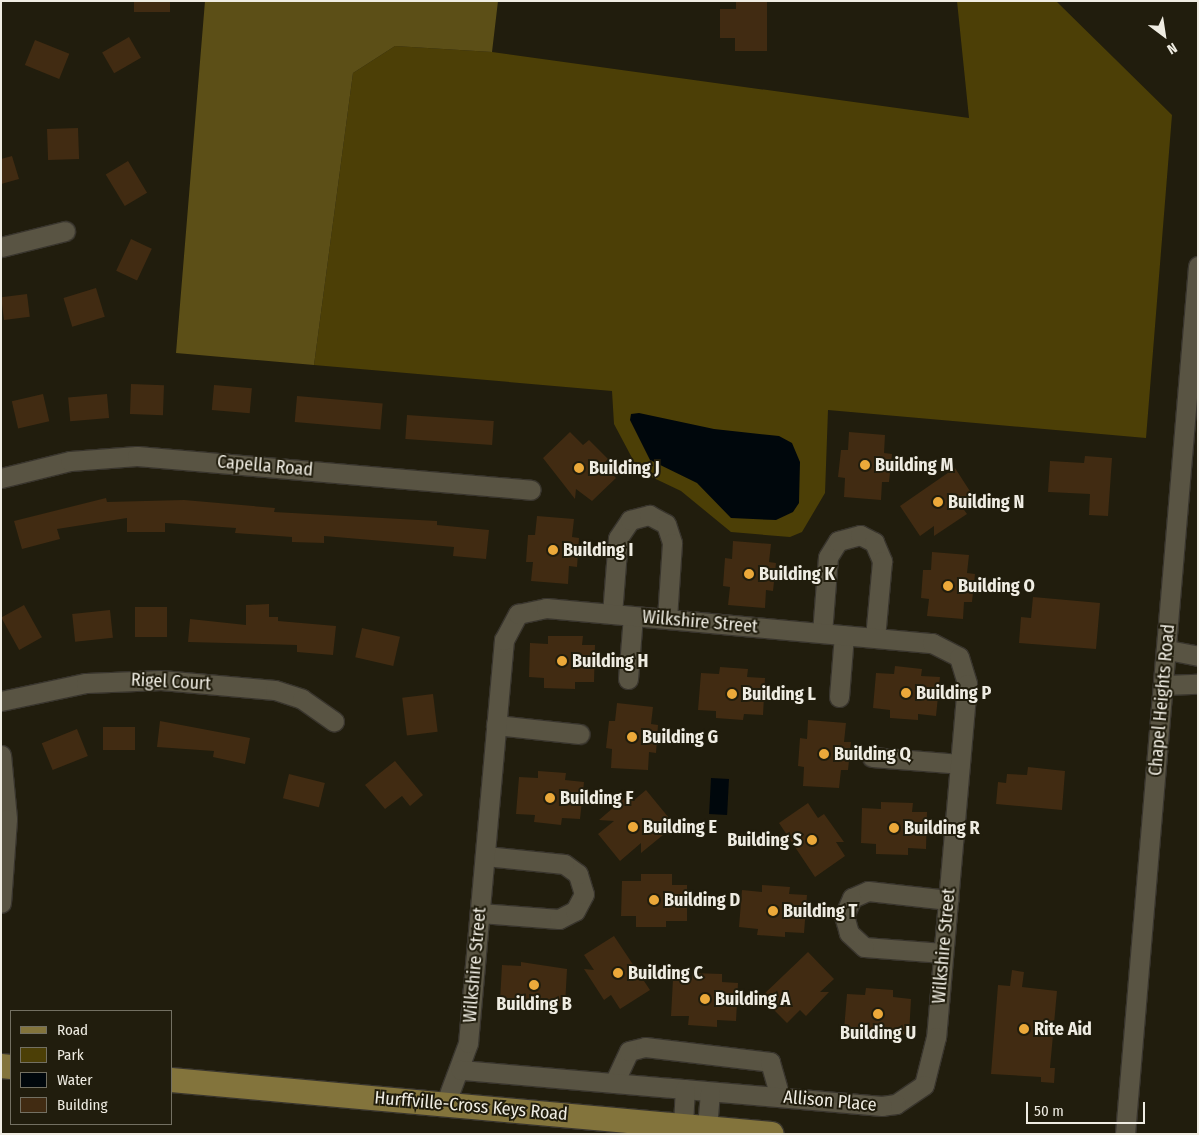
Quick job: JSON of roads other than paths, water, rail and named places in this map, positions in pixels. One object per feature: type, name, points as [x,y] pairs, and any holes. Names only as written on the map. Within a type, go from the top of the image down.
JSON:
[{"type":"main road","name":"Hurffville-Cross Keys Road","points":[[172,1080],[772,1134]]},
{"type":"street","points":[[1,247],[65,231]]},
{"type":"street","name":"Chapel Heights Road","points":[[1125,1134],[1168,650],[1198,266]]},
{"type":"street","name":"Capella Road","points":[[1,478],[70,461],[137,456],[530,490]]},
{"type":"street","points":[[612,614],[618,538],[630,520],[649,515],[666,524],[672,543],[667,619]]},
{"type":"street","points":[[822,633],[828,558],[838,541],[860,535],[874,542],[882,561],[875,638]]},
{"type":"street","name":"Wilkshire Street","points":[[445,1105],[461,1070],[480,913],[504,640],[518,614],[546,608],[932,643],[959,656],[967,684],[936,1037]]},
{"type":"street","points":[[628,679],[633,616]]},
{"type":"street","points":[[839,697],[844,635]]},
{"type":"street","points":[[1168,650],[1198,656]]},
{"type":"street","name":"Rigel Court","points":[[1,701],[86,683],[161,680],[275,690],[313,704],[334,721]]},
{"type":"street","points":[[1164,685],[1198,684]]},
{"type":"street","points":[[496,725],[580,734]]},
{"type":"street","points":[[1,755],[7,819],[1,903]]},
{"type":"street","points":[[872,757],[960,764]]},
{"type":"street","points":[[480,913],[559,919],[575,911],[584,894],[578,874],[564,864],[484,856]]},
{"type":"street","points":[[943,953],[864,947],[849,933],[844,916],[852,898],[868,891],[948,900]]},
{"type":"street","name":"Allison Place","points":[[461,1070],[780,1098],[896,1104],[924,1084],[936,1037]]},
{"type":"street","points":[[614,1083],[629,1051],[645,1047],[770,1062],[780,1098]]},
{"type":"street","points":[[683,1125],[685,1089]]},
{"type":"street","points":[[707,1127],[710,1092]]},
{"type":"water","points":[[639,413],[714,429],[779,436],[792,443],[800,462],[799,503],[793,512],[776,520],[731,518],[697,483],[650,460],[630,420],[631,414]]},
{"type":"water","points":[[711,778],[729,779],[727,815],[709,814]]},
{"type":"place","name":"Building M","points":[[865,465]]},
{"type":"place","name":"Building J","points":[[579,468]]},
{"type":"place","name":"Building N","points":[[938,502]]},
{"type":"place","name":"Building I","points":[[553,550]]},
{"type":"place","name":"Building K","points":[[749,574]]},
{"type":"place","name":"Building O","points":[[948,586]]},
{"type":"place","name":"Building H","points":[[562,661]]},
{"type":"place","name":"Building P","points":[[906,693]]},
{"type":"place","name":"Building L","points":[[732,694]]},
{"type":"place","name":"Building G","points":[[632,737]]},
{"type":"place","name":"Building Q","points":[[824,754]]},
{"type":"place","name":"Building F","points":[[550,798]]},
{"type":"place","name":"Building E","points":[[633,827]]},
{"type":"place","name":"Building R","points":[[894,828]]},
{"type":"place","name":"Building S","points":[[812,840]]},
{"type":"place","name":"Building D","points":[[654,900]]},
{"type":"place","name":"Building T","points":[[773,911]]},
{"type":"place","name":"Building C","points":[[618,973]]},
{"type":"place","name":"Building B","points":[[534,985]]},
{"type":"place","name":"Building A","points":[[705,999]]},
{"type":"place","name":"Building U","points":[[878,1014]]},
{"type":"place","name":"Rite Aid","points":[[1024,1029]]}]
